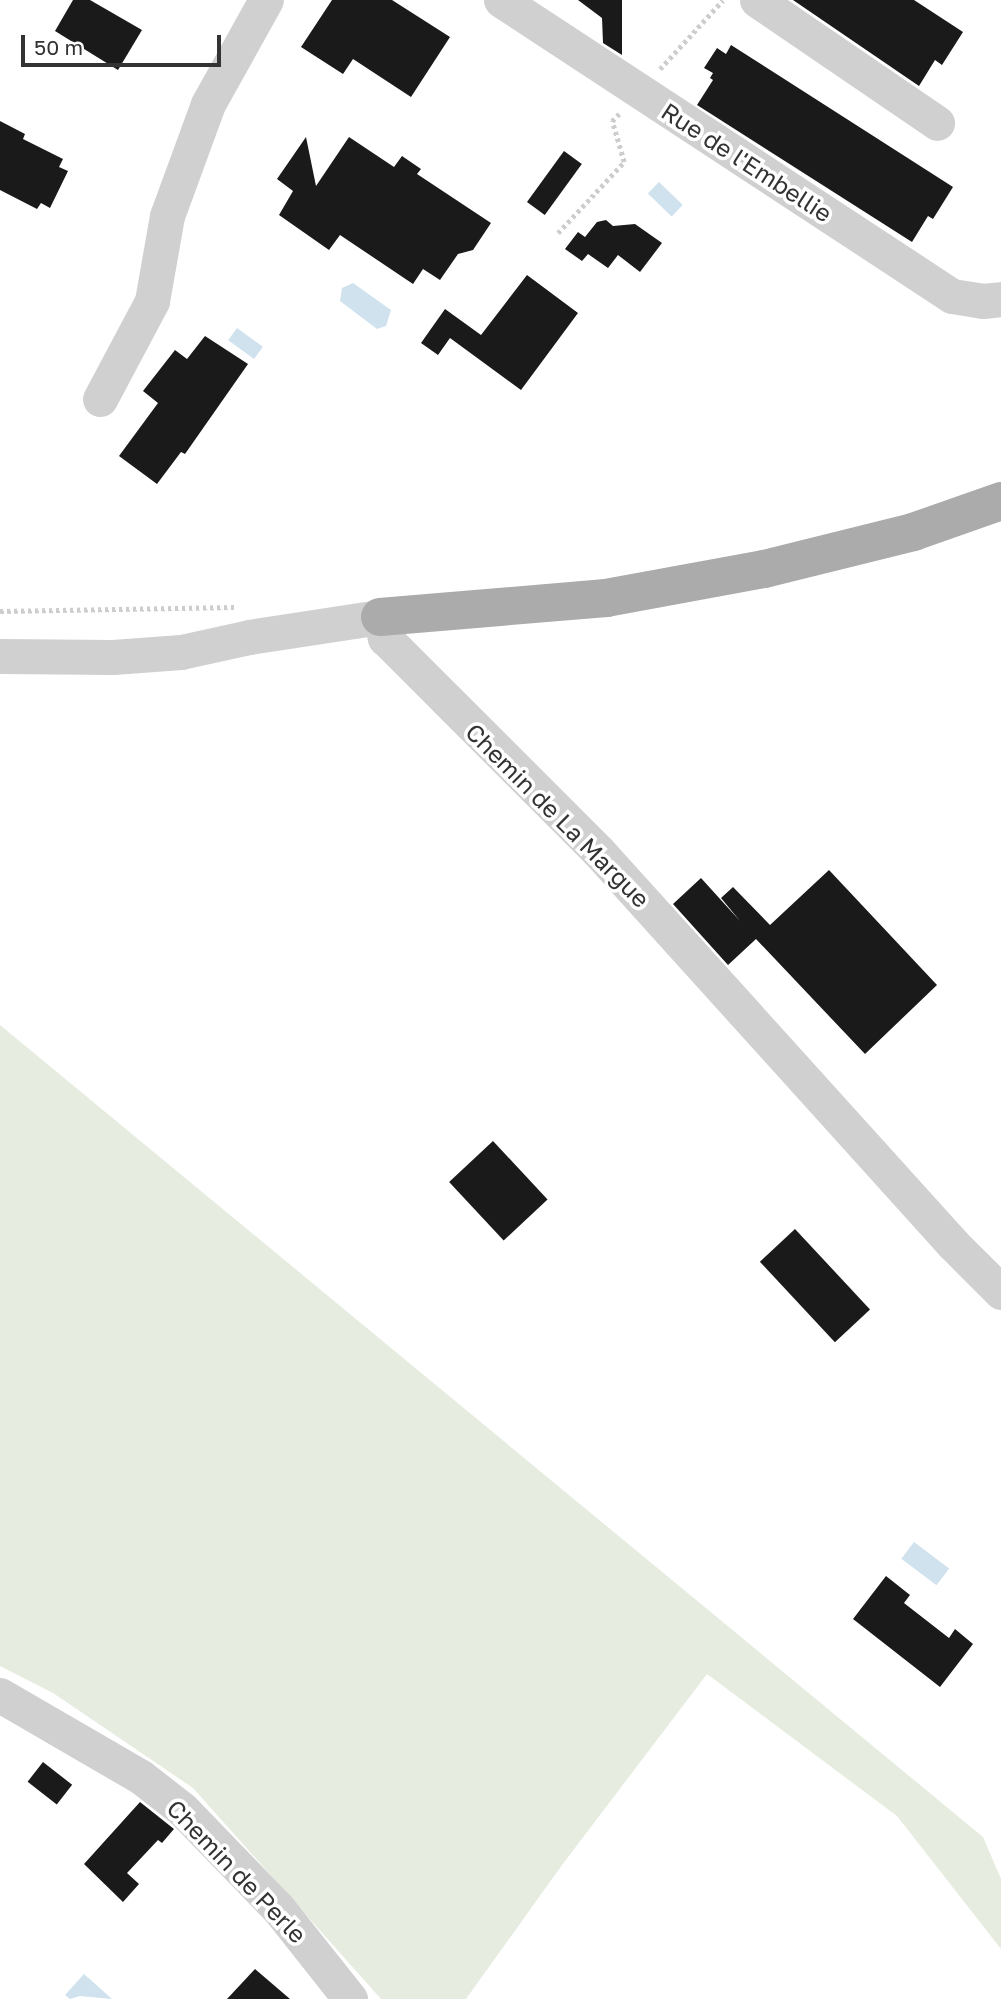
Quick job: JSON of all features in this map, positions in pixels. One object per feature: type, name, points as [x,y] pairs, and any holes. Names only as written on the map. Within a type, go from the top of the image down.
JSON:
[{"type":"main road","points":[[380,617],[606,598],[764,569],[913,532],[1001,501]]},
{"type":"street","name":"Rue de l'Embellie","points":[[501,0],[952,296],[983,301],[1001,299]]},
{"type":"street","points":[[757,0],[937,123]]},
{"type":"street","points":[[100,399],[152,301],[167,216],[208,104],[262,5]]},
{"type":"street","points":[[0,656],[113,657],[181,652],[249,637],[380,617]]},
{"type":"street","name":"Chemin de La Margue","points":[[380,617],[384,638],[598,851],[953,1244],[1001,1292]]},
{"type":"street","name":"Chemin de Perle","points":[[0,1695],[141,1777],[182,1809],[278,1908],[351,1999]]},
{"type":"path","points":[[558,233],[624,162],[612,121],[723,0]]},
{"type":"path","points":[[0,611],[236,607]]},
{"type":"shaded area","points":[[0,1025],[983,1837],[1001,1879],[1001,1949],[897,1816],[707,1674],[562,1865],[466,1999],[381,1999],[193,1788],[53,1693],[0,1666]]},
{"type":"water","points":[[659,182],[683,205],[672,216],[648,194]]},
{"type":"water","points":[[353,283],[391,310],[386,326],[377,329],[340,301],[342,288]]},
{"type":"water","points":[[237,328],[263,347],[254,359],[228,340]]},
{"type":"water","points":[[914,1542],[949,1568],[937,1585],[901,1559]]},
{"type":"water","points":[[84,1974],[112,1999],[80,1996],[70,1999],[65,1995]]},
{"type":"building","points":[[73,0],[90,0],[142,30],[118,70],[55,31]]},
{"type":"building","points":[[332,0],[392,0],[450,37],[411,97],[353,59],[343,74],[301,47]]},
{"type":"building","points":[[578,0],[622,0],[622,55],[603,43],[602,18]]},
{"type":"building","points":[[793,0],[914,0],[963,32],[942,65],[935,60],[919,86]]},
{"type":"building","points":[[731,45],[953,187],[933,219],[928,216],[912,242],[697,105],[713,80],[710,78],[713,73],[704,68],[717,48],[726,54]]},
{"type":"building","points":[[0,121],[25,134],[23,139],[63,159],[59,167],[68,171],[50,208],[41,203],[37,209],[0,190]]},
{"type":"building","points":[[306,137],[316,186],[349,137],[394,167],[402,156],[421,169],[417,174],[491,223],[473,250],[458,254],[440,280],[423,269],[413,284],[340,235],[329,250],[279,215],[293,191],[277,179]]},
{"type":"building","points":[[564,151],[582,164],[545,215],[527,202]]},
{"type":"building","points":[[606,220],[613,226],[635,224],[662,243],[640,272],[618,255],[608,268],[588,254],[582,261],[565,249],[578,232],[585,237],[597,222]]},
{"type":"building","points":[[527,275],[578,313],[521,390],[450,338],[438,355],[421,343],[445,309],[481,335]]},
{"type":"building","points":[[205,336],[248,364],[185,454],[181,452],[157,484],[119,456],[158,403],[143,391],[175,350],[187,359]]},
{"type":"building","points":[[829,870],[937,985],[865,1054],[756,939],[728,965],[673,904],[701,878],[740,921],[721,898],[733,887],[770,925]]},
{"type":"building","points":[[493,1141],[548,1200],[504,1240],[449,1182]]},
{"type":"building","points":[[795,1229],[870,1309],[835,1342],[760,1262]]},
{"type":"building","points":[[886,1576],[910,1595],[904,1603],[949,1638],[955,1629],[973,1644],[940,1687],[853,1619]]},
{"type":"building","points":[[43,1762],[72,1785],[57,1804],[28,1782]]},
{"type":"building","points":[[140,1802],[174,1829],[162,1843],[158,1840],[127,1873],[139,1884],[123,1902],[84,1864]]},
{"type":"building","points":[[255,1969],[290,1999],[227,1999]]}]
